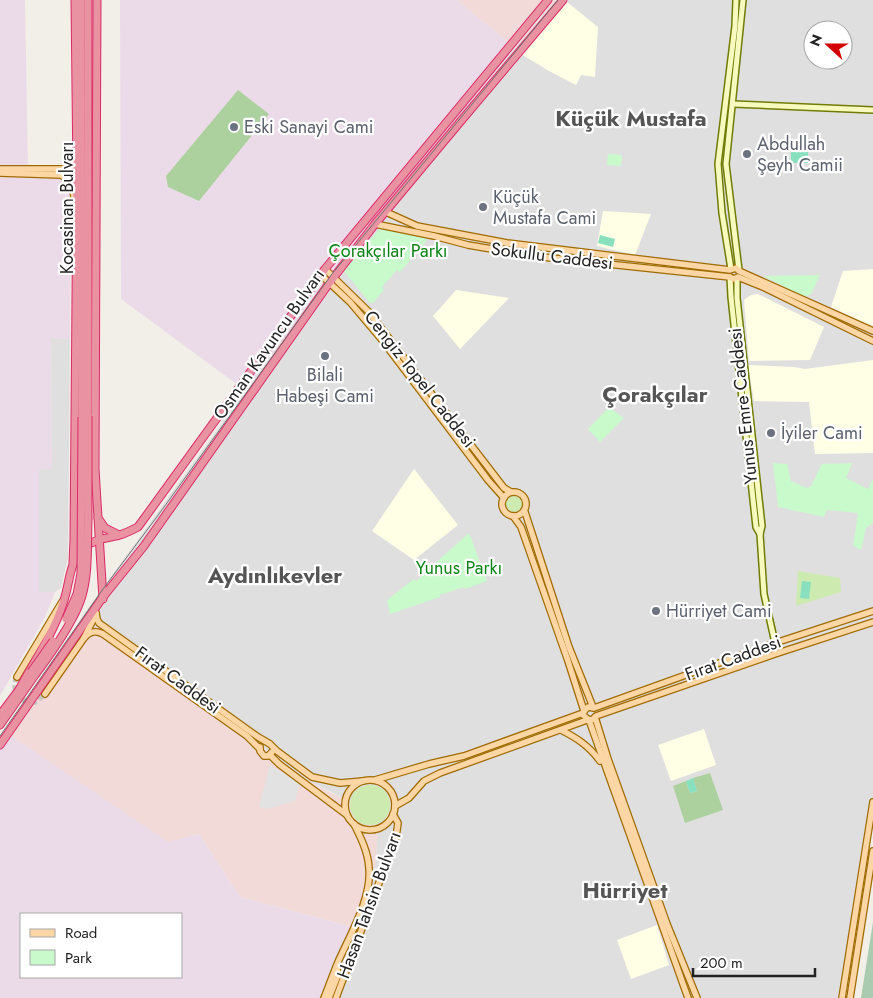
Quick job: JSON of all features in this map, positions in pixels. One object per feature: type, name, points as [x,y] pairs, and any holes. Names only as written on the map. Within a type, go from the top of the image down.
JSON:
[{"type":"highway","points":[[19,690],[54,624],[66,596],[72,567],[74,528],[76,209],[75,0]]},
{"type":"highway","name":"Kocasinan Bulvarı","points":[[81,0],[85,376]]},
{"type":"highway","name":"Kocasinan Bulvarı","points":[[34,674],[49,656],[82,597],[88,551],[85,376],[88,0]]},
{"type":"highway","points":[[96,613],[103,597],[97,516],[97,0]]},
{"type":"highway","name":"Osman Kavuncu Bulvarı","points":[[120,535],[138,527],[323,272],[548,0]]},
{"type":"highway","name":"Osman Kavuncu Bulvarı","points":[[103,597],[144,546],[332,279],[563,0]]},
{"type":"highway","points":[[85,376],[96,338]]},
{"type":"highway","points":[[75,351],[85,376]]},
{"type":"highway","points":[[97,516],[104,528],[120,535]]},
{"type":"highway","points":[[74,528],[76,534],[85,540],[94,537],[98,527]]},
{"type":"highway","points":[[72,567],[81,551],[89,544],[99,539],[120,535]]},
{"type":"highway","points":[[81,551],[92,551],[99,556],[100,562]]},
{"type":"highway","points":[[0,745],[103,597]]},
{"type":"highway","points":[[0,715],[34,674]]},
{"type":"highway","points":[[0,725],[34,674]]},
{"type":"main road","points":[[0,168],[69,169],[74,164],[76,139]]},
{"type":"main road","points":[[0,173],[57,174],[72,186],[76,209]]},
{"type":"main road","name":"Sokullu Caddesi","points":[[386,212],[416,226],[507,244],[730,269]]},
{"type":"main road","name":"Sokullu Caddesi","points":[[376,224],[468,245],[524,254],[730,277]]},
{"type":"main road","points":[[739,274],[734,279],[730,277],[730,269],[735,268],[739,274],[763,287],[873,341]]},
{"type":"main road","name":"Cengiz Topel Caddesi","points":[[323,272],[368,311],[504,488],[511,492]]},
{"type":"main road","points":[[739,274],[873,331]]},
{"type":"main road","name":"Cengiz Topel Caddesi","points":[[332,279],[382,340],[488,480],[504,498]]},
{"type":"main road","points":[[688,998],[588,720],[584,717],[568,661],[521,527],[513,516],[503,510],[504,498],[511,492],[521,494],[525,498],[524,512],[566,638],[594,708],[608,758],[667,924],[698,998]]},
{"type":"main road","points":[[513,516],[524,512]]},
{"type":"main road","points":[[17,677],[66,596]]},
{"type":"main road","name":"Fırat Caddesi","points":[[594,708],[774,643],[873,611]]},
{"type":"main road","points":[[45,694],[84,638],[96,613]]},
{"type":"main road","name":"Fırat Caddesi","points":[[96,613],[99,623],[267,743]]},
{"type":"main road","name":"Fırat Caddesi","points":[[596,717],[782,651],[873,622]]},
{"type":"main road","name":"Fırat Caddesi","points":[[84,638],[94,632],[104,634],[247,736],[260,749]]},
{"type":"main road","points":[[273,748],[273,752],[270,755],[264,756],[260,749],[261,745],[267,743],[312,777],[340,783],[375,780],[464,756],[583,712],[588,707],[594,708]]},
{"type":"main road","points":[[395,806],[408,798],[424,781],[440,773],[504,748],[596,717]]},
{"type":"main road","points":[[561,730],[577,738],[592,750],[604,767]]},
{"type":"main road","points":[[270,755],[279,764],[347,815],[354,824],[365,829],[376,829],[386,823],[393,814],[395,806],[392,794],[388,788],[375,780]]},
{"type":"main road","points":[[347,815],[345,808],[346,796],[353,786],[363,781]]},
{"type":"main road","points":[[842,998],[873,802]]},
{"type":"main road","name":"Hasan Tahsin Bulvarı","points":[[336,998],[396,837],[398,824],[393,814]]},
{"type":"main road","name":"Hasan Tahsin Bulvarı","points":[[324,998],[354,928],[368,887],[369,868],[365,848],[354,824]]},
{"type":"main road","points":[[850,998],[873,851]]},
{"type":"main road","points":[[329,998],[338,975],[337,964]]},
{"type":"street","points":[[730,269],[722,213],[718,164],[735,26],[736,0]]},
{"type":"street","name":"Yunus Emre Caddesi","points":[[743,0],[726,164],[739,274],[737,298],[762,526],[760,534],[764,594],[774,643]]},
{"type":"street","points":[[733,104],[873,110]]},
{"type":"street","name":"Yunus Emre Caddesi","points":[[730,277],[756,527],[760,534]]},
{"type":"shaded area","points":[[0,0],[25,0],[28,171],[71,173],[70,339],[51,338],[52,469],[39,469],[39,592],[55,592],[45,617],[0,696]]},
{"type":"shaded area","points":[[120,0],[457,0],[515,48],[328,276],[246,391],[121,299]]},
{"type":"shaded area","points":[[457,0],[556,0],[515,48]]},
{"type":"shaded area","points":[[556,0],[873,0],[873,797],[841,998],[330,998],[356,928],[376,860],[377,831],[373,812],[314,784],[266,750],[247,732],[82,617],[328,276]]},
{"type":"shaded area","points":[[567,2],[598,27],[595,77],[581,75],[576,85],[523,55]]},
{"type":"shaded area","points":[[603,211],[651,214],[635,255],[597,246]]},
{"type":"shaded area","points":[[873,269],[873,327],[831,307],[843,271]]},
{"type":"shaded area","points":[[456,290],[509,298],[460,349],[433,316]]},
{"type":"shaded area","points":[[758,294],[824,327],[810,360],[749,361],[744,300],[751,295]]},
{"type":"shaded area","points":[[51,338],[70,339],[68,557],[61,588],[55,592],[39,592],[39,469],[52,469]]},
{"type":"shaded area","points":[[873,360],[873,453],[815,454],[809,402],[754,401],[748,365],[805,369]]},
{"type":"shaded area","points":[[414,469],[458,525],[414,560],[372,531]]},
{"type":"shaded area","points":[[82,617],[247,732],[266,750],[314,784],[350,801],[375,819],[377,838],[376,860],[369,893],[356,928],[240,897],[199,834],[168,843],[4,731]]},
{"type":"shaded area","points":[[704,729],[716,765],[671,781],[658,745]]},
{"type":"shaded area","points":[[4,731],[168,842],[199,834],[240,897],[356,928],[330,998],[0,998],[0,736]]},
{"type":"shaded area","points":[[270,765],[300,783],[295,801],[267,809],[259,807]]},
{"type":"shaded area","points":[[873,922],[873,998],[861,998]]},
{"type":"shaded area","points":[[657,925],[669,965],[631,979],[617,940]]},
{"type":"green space","points":[[238,90],[269,114],[199,201],[168,187],[166,176]]},
{"type":"green space","points":[[791,152],[808,152],[808,163],[791,163]]},
{"type":"green space","points":[[608,154],[622,155],[621,166],[607,165]]},
{"type":"green space","name":"Çorakçılar Parkı","points":[[380,228],[423,235],[426,238],[426,242],[400,272],[397,270],[382,287],[384,290],[373,303],[370,303],[344,271]]},
{"type":"green space","points":[[600,235],[615,239],[613,247],[598,243]]},
{"type":"green space","points":[[820,275],[811,294],[804,297],[764,276]]},
{"type":"green space","points":[[609,407],[624,418],[600,442],[588,429]]},
{"type":"green space","points":[[773,463],[787,464],[791,481],[807,488],[811,486],[822,464],[852,463],[846,478],[868,489],[873,479],[873,523],[866,528],[861,550],[853,546],[858,513],[827,510],[824,517],[778,507]]},
{"type":"green space","points":[[511,496],[517,496],[522,501],[520,510],[511,512],[506,507],[506,501]]},
{"type":"green space","name":"Yunus Parkı","points":[[469,533],[487,581],[440,595],[440,597],[390,614],[387,600],[432,568]]},
{"type":"green space","points":[[798,571],[840,578],[841,592],[796,606]]},
{"type":"green space","points":[[802,581],[811,582],[809,599],[800,598]]},
{"type":"green space","points":[[710,773],[723,810],[685,823],[673,786],[686,781],[690,793],[697,791],[693,778]]},
{"type":"green space","points":[[693,778],[697,791],[690,793],[686,781]]},
{"type":"green space","points":[[370,785],[384,791],[390,805],[384,819],[370,825],[356,819],[350,805],[356,791]]},
{"type":"tunnel","points":[[17,677],[16,690],[23,700],[35,702],[45,694]]},
{"type":"tram line","points":[[0,736],[103,589],[332,274],[558,0]]},
{"type":"place","name":"Eski Sanayi Cami","points":[[234,127]]},
{"type":"place","name":"Abdullah Şeyh Camii","points":[[747,154]]},
{"type":"place","name":"Küçük Mustafa Cami","points":[[483,207]]},
{"type":"place","name":"Bilali Habeşi Cami","points":[[325,356]]},
{"type":"place","name":"İyiler Cami","points":[[771,433]]},
{"type":"place","name":"Hürriyet Cami","points":[[656,611]]},
{"type":"district","name":"Küçük Mustafa","points":[[631,118]]},
{"type":"district","name":"Çorakçılar","points":[[655,394]]},
{"type":"district","name":"Aydınlıkevler","points":[[275,575]]},
{"type":"district","name":"Hürriyet","points":[[625,890]]}]
